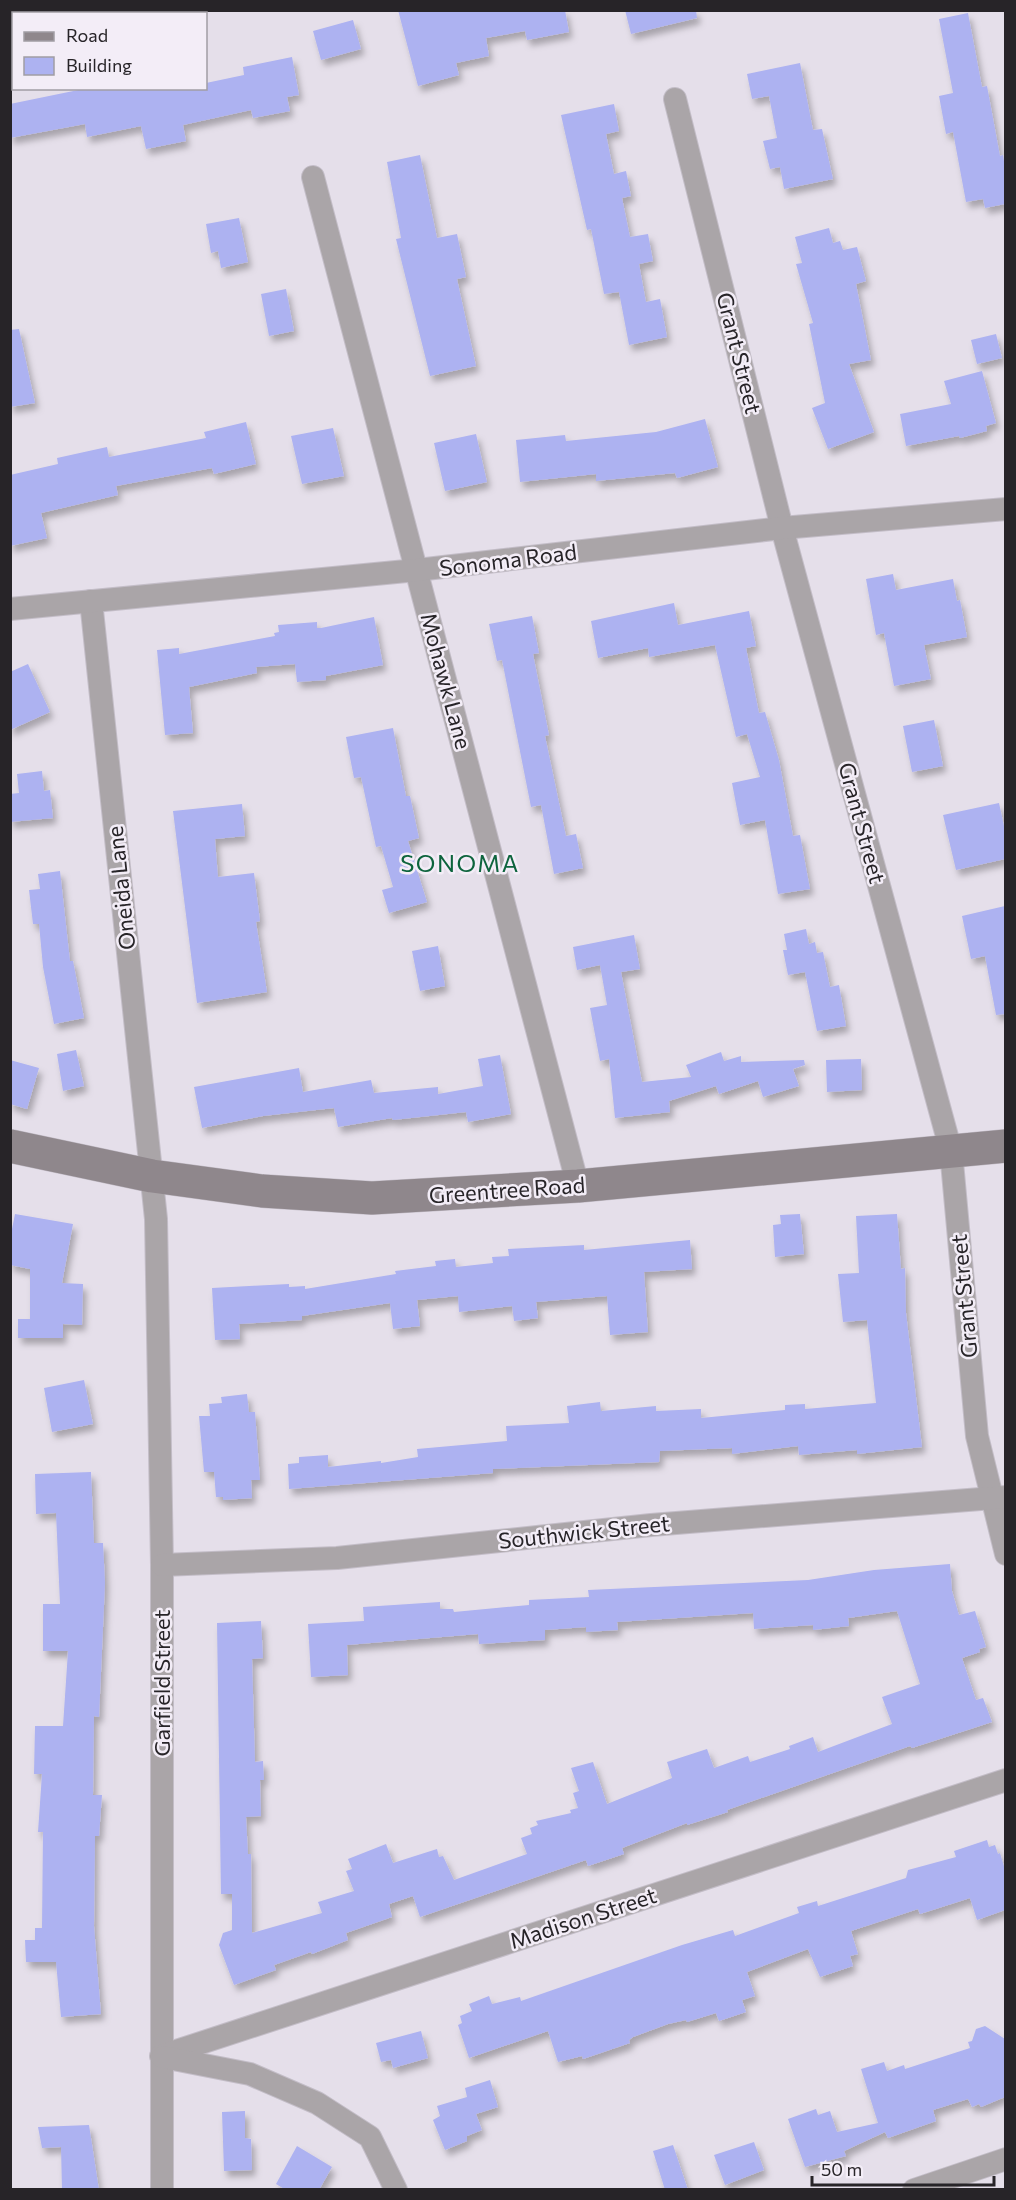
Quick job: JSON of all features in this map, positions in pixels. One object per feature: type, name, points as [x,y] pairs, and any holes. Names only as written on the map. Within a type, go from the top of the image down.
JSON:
[{"type":"street","name":"Grant Street","points":[[675,99],[782,528],[951,1151],[977,1436],[999,1497],[1005,1554]]},
{"type":"street","name":"Mohawk Lane","points":[[313,177],[578,1186]]},
{"type":"street","name":"Sonoma Road","points":[[10,609],[417,570],[782,528],[1005,509]]},
{"type":"street","name":"Oneida Lane","points":[[91,601],[152,1176]]},
{"type":"street","name":"Greentree Road","points":[[10,1146],[152,1176],[262,1191],[372,1198],[578,1186],[1005,1146]]},
{"type":"street","name":"Garfield Street","points":[[152,1176],[156,1219],[162,1565],[162,2190]]},
{"type":"street","name":"Southwick Street","points":[[162,1565],[337,1558],[651,1525],[999,1497]]},
{"type":"street","name":"Madison Street","points":[[161,2056],[1005,1780]]},
{"type":"street","points":[[161,2056],[250,2074],[317,2103],[370,2137],[396,2190]]},
{"type":"street","points":[[914,2190],[1005,2159]]},
{"type":"building","points":[[398,10],[565,10],[569,32],[527,40],[525,31],[486,38],[489,56],[456,63],[459,75],[418,86]]},
{"type":"building","points":[[625,10],[696,10],[697,18],[631,34]]},
{"type":"building","points":[[968,13],[982,87],[987,86],[1000,156],[1003,155],[1005,168],[1005,204],[985,208],[983,199],[966,202],[953,132],[946,134],[939,96],[953,93],[939,19]]},
{"type":"building","points":[[353,20],[361,49],[321,60],[313,31]]},
{"type":"building","points":[[292,57],[299,95],[287,97],[290,111],[253,118],[251,110],[183,125],[186,141],[146,149],[141,126],[87,137],[85,124],[10,138],[10,104],[78,90],[207,90],[207,83],[244,75],[243,67]]},
{"type":"building","points":[[800,63],[813,130],[822,129],[833,179],[784,189],[780,167],[770,169],[763,141],[777,138],[769,96],[752,99],[747,74]]},
{"type":"building","points":[[614,104],[619,131],[606,134],[614,174],[626,171],[631,196],[622,198],[630,237],[648,234],[653,261],[639,264],[646,302],[660,299],[667,337],[629,345],[619,292],[604,294],[591,229],[587,230],[561,115]]},
{"type":"building","points":[[420,155],[437,238],[457,234],[466,277],[457,279],[476,366],[430,376],[396,239],[401,238],[387,162]]},
{"type":"building","points":[[239,218],[248,262],[221,268],[218,251],[211,253],[206,224]]},
{"type":"building","points":[[829,228],[833,243],[840,241],[843,250],[857,247],[866,281],[856,284],[871,360],[849,364],[874,432],[828,449],[812,408],[825,403],[809,324],[813,323],[796,264],[802,263],[795,237]]},
{"type":"building","points":[[286,289],[294,331],[269,336],[261,294]]},
{"type":"building","points":[[19,329],[35,403],[10,407],[10,330]]},
{"type":"building","points":[[996,334],[1002,358],[977,364],[971,340]]},
{"type":"building","points":[[982,371],[996,423],[986,426],[987,431],[960,438],[959,436],[906,446],[900,414],[951,404],[944,381]]},
{"type":"building","points":[[705,419],[718,467],[677,478],[675,473],[596,481],[596,474],[520,482],[516,440],[565,435],[566,441],[656,432]]},
{"type":"building","points":[[246,422],[256,464],[214,474],[212,468],[116,486],[118,495],[41,513],[47,538],[10,546],[10,475],[58,464],[57,458],[107,447],[109,457],[206,438],[204,432]]},
{"type":"building","points":[[333,428],[344,476],[302,484],[291,436]]},
{"type":"building","points":[[476,434],[487,482],[445,491],[434,443]]},
{"type":"building","points":[[893,574],[896,590],[953,579],[957,601],[960,600],[967,637],[924,645],[931,679],[894,686],[884,633],[876,635],[866,579]]},
{"type":"building","points":[[674,603],[678,625],[749,611],[756,646],[746,648],[759,713],[765,712],[779,760],[793,836],[800,835],[810,889],[778,894],[765,820],[740,825],[732,783],[760,777],[747,734],[736,737],[715,645],[649,657],[648,648],[598,658],[591,621]]},
{"type":"building","points":[[532,616],[539,653],[533,654],[549,735],[545,736],[566,836],[576,834],[583,868],[554,874],[541,805],[531,807],[502,660],[497,661],[489,624]]},
{"type":"building","points":[[374,617],[383,665],[326,676],[326,680],[297,682],[295,664],[256,667],[257,673],[189,687],[193,733],[165,735],[157,650],[179,648],[179,654],[275,636],[274,633],[279,632],[278,625],[317,622],[317,628],[321,628]]},
{"type":"building","points":[[28,664],[50,712],[10,730],[10,672]]},
{"type":"building","points":[[934,720],[943,766],[912,772],[903,726]]},
{"type":"building","points":[[393,728],[406,796],[410,796],[419,838],[408,841],[427,902],[389,913],[382,890],[393,887],[381,846],[376,847],[361,777],[354,778],[346,737]]},
{"type":"building","points":[[42,771],[44,791],[50,790],[53,818],[10,822],[10,794],[19,793],[17,774]]},
{"type":"building","points":[[999,803],[1005,831],[1005,859],[956,870],[943,815]]},
{"type":"building","points":[[242,804],[245,836],[215,839],[218,877],[254,873],[260,921],[256,922],[267,992],[197,1003],[173,811]]},
{"type":"building","points":[[60,871],[70,961],[73,961],[84,1018],[54,1024],[43,967],[39,924],[33,924],[29,890],[40,889],[38,874]]},
{"type":"building","points":[[1005,906],[1005,1014],[996,1015],[985,956],[971,959],[962,916]]},
{"type":"building","points":[[806,929],[809,944],[815,942],[817,953],[823,952],[830,987],[839,985],[846,1026],[817,1031],[805,972],[788,975],[783,950],[787,950],[784,934]]},
{"type":"building","points":[[634,935],[640,969],[621,972],[642,1082],[691,1077],[686,1065],[721,1052],[724,1061],[741,1056],[741,1062],[804,1060],[805,1065],[793,1069],[799,1086],[763,1097],[758,1081],[719,1094],[716,1086],[669,1101],[670,1112],[615,1118],[609,1059],[600,1061],[590,1008],[607,1005],[600,965],[577,970],[573,947]]},
{"type":"building","points":[[438,946],[445,986],[420,991],[412,951]]},
{"type":"building","points":[[76,1050],[84,1086],[63,1091],[57,1054]]},
{"type":"building","points":[[500,1055],[511,1114],[468,1122],[466,1112],[393,1120],[392,1118],[338,1127],[334,1108],[263,1116],[202,1128],[194,1087],[299,1068],[303,1092],[371,1080],[374,1093],[438,1087],[438,1094],[483,1086],[478,1059]]},
{"type":"building","points":[[861,1059],[862,1090],[827,1092],[826,1060]]},
{"type":"building","points":[[10,1060],[39,1068],[27,1109],[10,1104]]},
{"type":"building","points":[[15,1214],[73,1224],[62,1283],[83,1284],[82,1325],[63,1324],[63,1338],[18,1338],[18,1319],[30,1319],[30,1269],[10,1265],[10,1239]]},
{"type":"building","points":[[800,1214],[804,1254],[775,1257],[773,1225],[781,1224],[780,1215]]},
{"type":"building","points":[[897,1214],[901,1269],[905,1268],[906,1313],[922,1447],[857,1454],[857,1450],[799,1455],[798,1446],[732,1454],[732,1448],[660,1451],[659,1462],[493,1469],[493,1473],[289,1489],[288,1464],[299,1463],[299,1457],[328,1455],[328,1467],[381,1461],[381,1463],[418,1457],[417,1449],[507,1441],[506,1426],[569,1423],[567,1406],[600,1402],[601,1411],[656,1406],[656,1411],[701,1409],[701,1418],[785,1410],[785,1405],[805,1404],[805,1409],[876,1403],[867,1320],[843,1322],[838,1274],[859,1273],[856,1216]]},
{"type":"building","points":[[690,1240],[692,1269],[644,1272],[648,1332],[610,1335],[607,1296],[536,1302],[538,1318],[514,1321],[512,1306],[459,1312],[458,1296],[417,1300],[420,1326],[393,1329],[390,1303],[302,1316],[302,1320],[239,1324],[240,1339],[215,1340],[212,1288],[289,1284],[289,1287],[305,1286],[305,1289],[396,1274],[395,1271],[436,1266],[435,1261],[455,1259],[456,1267],[493,1263],[492,1257],[509,1256],[508,1249],[584,1245],[584,1250]]},
{"type":"building","points":[[84,1380],[93,1424],[52,1432],[44,1388]]},
{"type":"building","points":[[247,1394],[249,1412],[255,1412],[260,1480],[251,1480],[252,1498],[223,1500],[223,1497],[216,1497],[214,1472],[204,1472],[199,1416],[210,1416],[209,1404],[222,1403],[221,1397]]},
{"type":"building","points":[[91,1472],[94,1543],[103,1543],[105,1583],[99,1717],[94,1716],[93,1795],[102,1795],[99,1836],[95,1836],[94,1926],[101,2014],[61,2017],[56,1962],[26,1962],[25,1940],[35,1940],[35,1928],[42,1928],[43,1832],[38,1832],[42,1774],[34,1774],[35,1726],[63,1726],[68,1651],[43,1651],[43,1604],[60,1604],[56,1513],[36,1514],[35,1474]]},
{"type":"building","points":[[950,1564],[952,1591],[959,1615],[975,1611],[986,1647],[979,1649],[980,1652],[962,1658],[976,1700],[983,1698],[992,1722],[912,1748],[910,1746],[727,1810],[728,1812],[687,1825],[687,1823],[622,1848],[624,1854],[588,1866],[586,1860],[420,1917],[413,1896],[389,1904],[392,1917],[346,1933],[348,1940],[274,1965],[276,1970],[234,1985],[219,1945],[223,1933],[232,1930],[232,1894],[221,1894],[217,1623],[261,1621],[263,1658],[252,1659],[255,1762],[263,1761],[264,1780],[260,1780],[261,1816],[246,1817],[248,1854],[251,1854],[252,1933],[322,1913],[318,1902],[354,1891],[346,1871],[352,1869],[348,1859],[386,1844],[393,1863],[437,1849],[439,1857],[443,1856],[454,1880],[527,1854],[521,1838],[532,1834],[530,1828],[538,1825],[536,1821],[571,1813],[570,1810],[578,1808],[573,1793],[579,1791],[571,1768],[593,1762],[607,1804],[672,1778],[667,1762],[707,1749],[714,1768],[748,1756],[750,1762],[790,1749],[789,1746],[813,1737],[818,1752],[892,1724],[882,1697],[920,1684],[897,1611],[848,1618],[849,1626],[813,1630],[813,1625],[754,1629],[753,1613],[617,1622],[618,1630],[586,1632],[586,1627],[545,1630],[545,1640],[479,1644],[478,1634],[347,1645],[348,1675],[311,1677],[308,1624],[364,1621],[363,1607],[440,1602],[440,1609],[453,1609],[454,1612],[529,1605],[529,1600],[589,1597],[588,1590],[808,1580],[874,1570]]},
{"type":"building","points":[[987,1840],[989,1847],[995,1845],[998,1854],[1000,1853],[1005,1870],[1005,1910],[977,1920],[970,1898],[920,1914],[918,1909],[851,1931],[858,1954],[850,1956],[853,1966],[820,1977],[808,1949],[747,1972],[755,1996],[742,2000],[746,2012],[719,2021],[716,2013],[687,2022],[686,2020],[668,2024],[633,2037],[629,2040],[630,2043],[583,2059],[582,2056],[558,2062],[548,2031],[469,2058],[458,2025],[462,2023],[460,2016],[472,2011],[469,2004],[489,1996],[492,2004],[520,1997],[521,2001],[682,1945],[733,1930],[735,1936],[799,1913],[797,1907],[817,1901],[818,1906],[906,1878],[908,1870],[956,1857],[954,1851]]},
{"type":"building","points":[[985,2026],[1005,2039],[1005,2097],[981,2107],[979,2104],[972,2107],[968,2099],[933,2110],[936,2121],[888,2138],[885,2132],[844,2151],[846,2156],[805,2167],[788,2119],[816,2109],[818,2115],[830,2111],[837,2132],[878,2123],[861,2069],[884,2062],[887,2071],[904,2065],[905,2069],[970,2048],[968,2042],[972,2041],[976,2029]]},
{"type":"building","points":[[421,2031],[428,2058],[393,2068],[391,2060],[381,2062],[376,2043]]},
{"type":"building","points":[[490,2080],[498,2107],[476,2114],[482,2130],[467,2136],[467,2141],[445,2150],[433,2120],[440,2116],[437,2106],[467,2097],[465,2088]]},
{"type":"building","points":[[245,2111],[245,2138],[251,2139],[252,2170],[224,2171],[222,2112]]},
{"type":"building","points":[[89,2125],[99,2190],[62,2190],[61,2147],[42,2148],[38,2127]]},
{"type":"building","points":[[754,2142],[764,2170],[725,2185],[714,2155]]},
{"type":"building","points":[[673,2145],[688,2190],[665,2190],[653,2151]]},
{"type":"building","points":[[297,2146],[332,2167],[319,2190],[286,2190],[276,2184]]},
{"type":"district","name":"SONOMA","points":[[460,864]]}]
